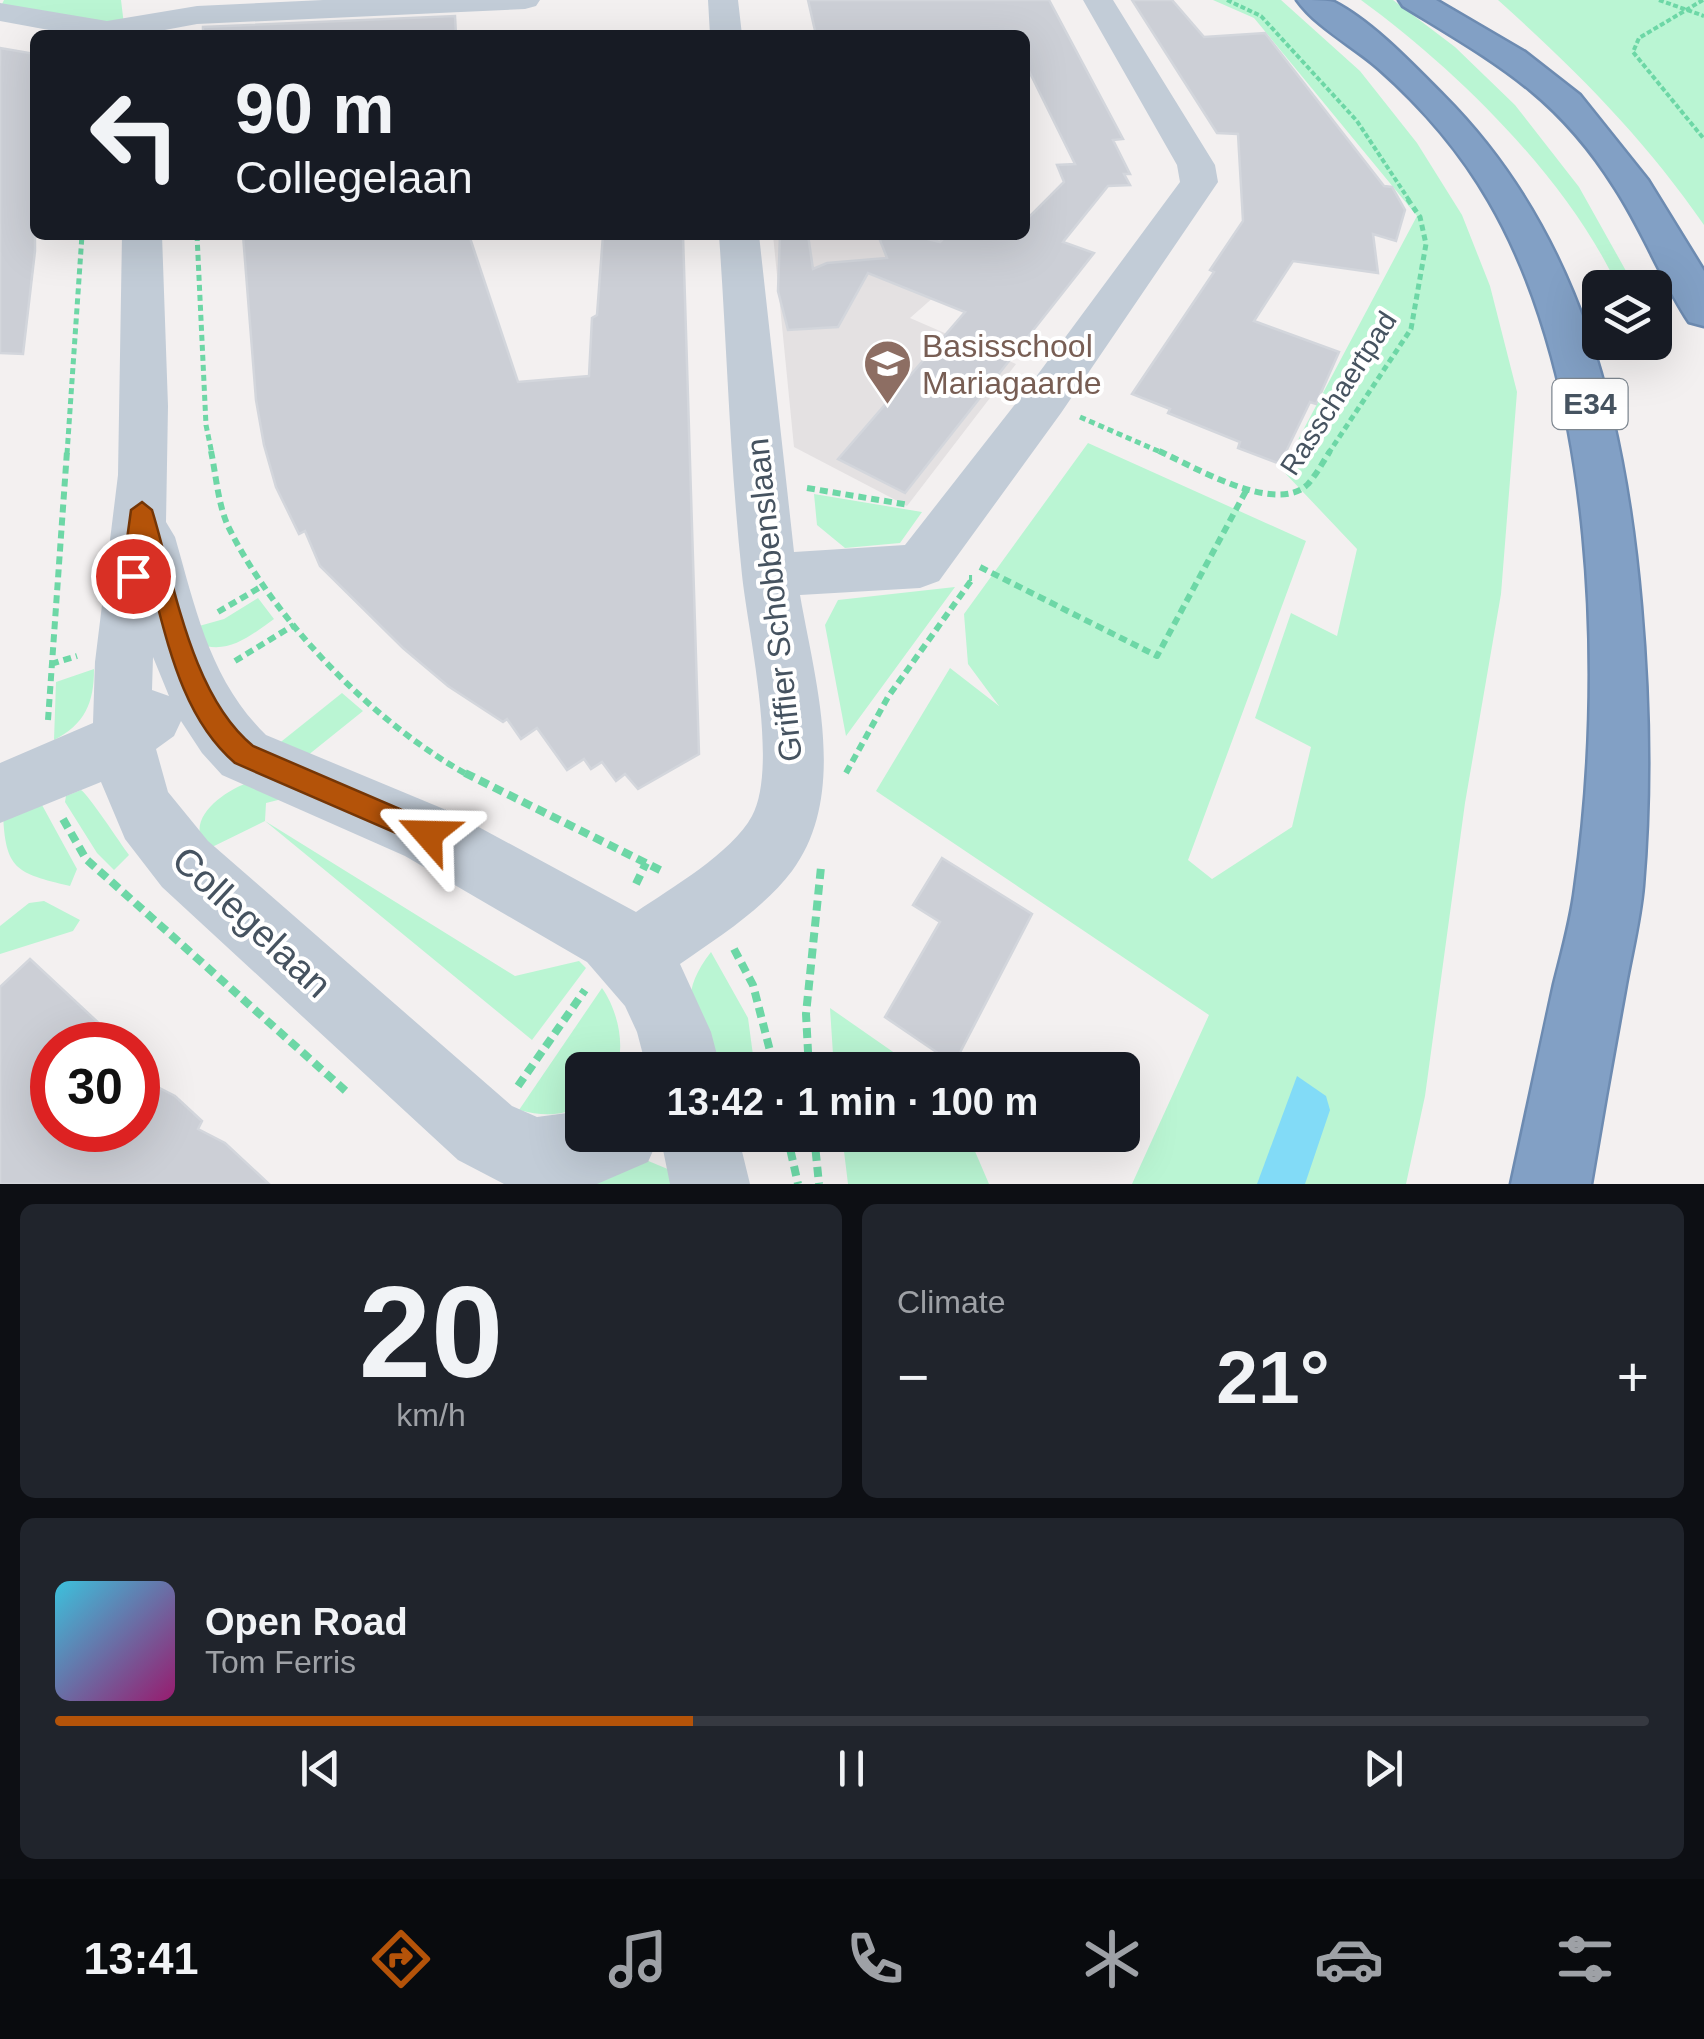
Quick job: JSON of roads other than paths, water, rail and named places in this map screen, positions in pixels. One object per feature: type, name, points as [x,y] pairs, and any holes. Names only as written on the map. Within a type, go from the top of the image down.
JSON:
[{"type":"highway","name":"E34","points":[[1312,0],[1380,52],[1468,143],[1541,257],[1568,323],[1587,387],[1612,538],[1619,751],[1609,890],[1551,1184]]},
{"type":"highway","points":[[1414,0],[1544,80]]},
{"type":"highway","points":[[1459,0],[1544,80],[1602,145],[1649,210],[1704,312]]},
{"type":"street","points":[[113,30],[141,20],[525,0]]},
{"type":"street","points":[[723,0],[726,30]]},
{"type":"street","points":[[769,574],[920,566],[1044,402],[1198,182],[1196,165],[1098,0]]},
{"type":"street","points":[[0,12],[96,30]]},
{"type":"street","name":"Collegelaan","points":[[142,240],[142,510],[125,641],[125,738],[131,779],[158,835],[199,877],[485,1133],[514,1153],[550,1158],[576,1152]]},
{"type":"street","name":"Griffier Schobbenslaan","points":[[624,946],[703,903],[755,863],[778,836],[788,810],[792,751],[769,574],[739,240]]},
{"type":"street","name":"Collegelaan","points":[[142,510],[194,686],[223,737],[244,754],[428,834],[624,946]]},
{"type":"street","points":[[0,793],[125,738],[194,686]]},
{"type":"street","points":[[624,946],[656,988],[678,1052]]},
{"type":"street","points":[[702,1152],[710,1184]]},
{"type":"water","points":[[1297,1076],[1326,1096],[1330,1110],[1305,1184],[1257,1184]]},
{"type":"place","name":"Basisschool Mariagaarde","points":[[887,406]]}]
